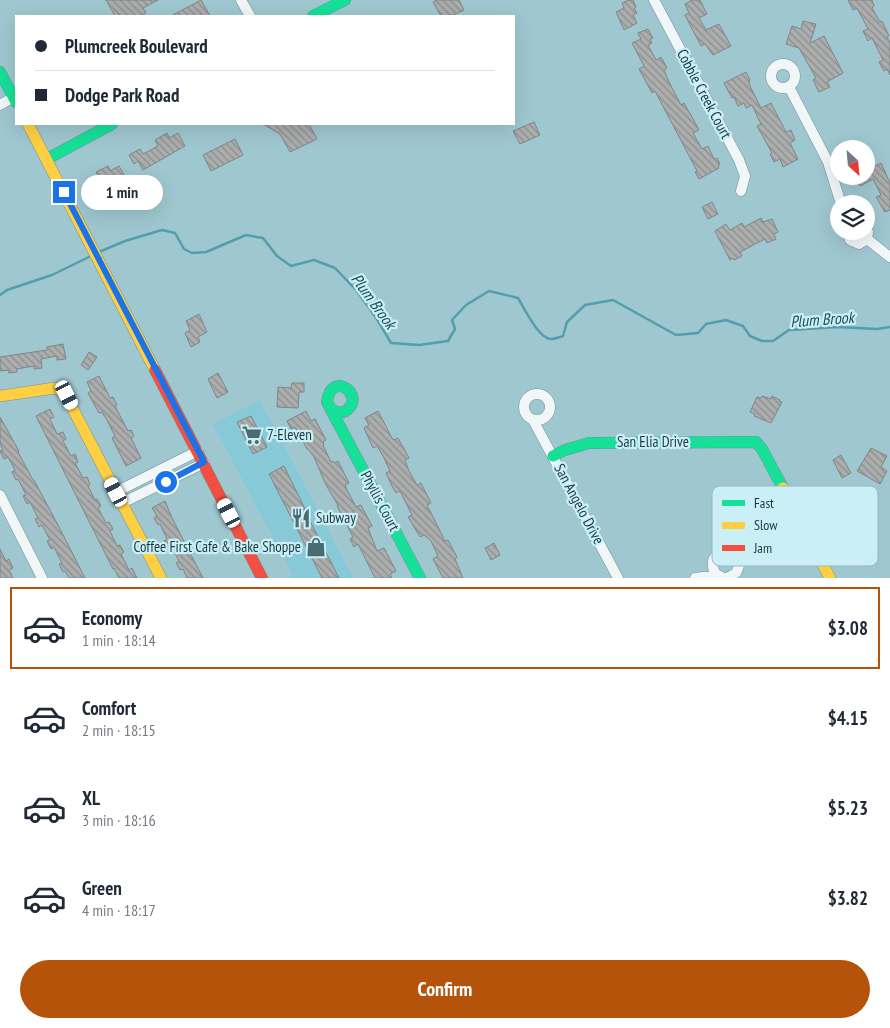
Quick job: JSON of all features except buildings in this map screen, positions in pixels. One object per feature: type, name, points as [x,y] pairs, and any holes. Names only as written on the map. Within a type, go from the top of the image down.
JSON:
[{"type":"street","points":[[241,0],[249,15]]},
{"type":"street","points":[[315,15],[344,0]]},
{"type":"street","name":"Cobble Creek Court","points":[[654,0],[739,160],[745,176],[740,191]]},
{"type":"street","points":[[0,72],[15,100],[0,105]]},
{"type":"street","points":[[789,87],[828,162],[838,195]]},
{"type":"street","points":[[29,125],[204,462],[262,578]]},
{"type":"street","points":[[47,159],[110,125]]},
{"type":"street","points":[[850,240],[855,244],[862,243],[866,240]]},
{"type":"street","points":[[868,240],[890,257]]},
{"type":"street","points":[[339,424],[340,417],[351,406],[353,398],[349,390],[342,386],[334,388],[328,394],[327,402],[332,410],[344,412]]},
{"type":"street","points":[[0,396],[55,388],[60,389],[67,395],[160,578]]},
{"type":"street","name":"San Angelo Drive","points":[[546,417],[550,410],[549,401],[543,395],[535,394],[528,398],[524,406],[526,414],[540,430],[618,578]]},
{"type":"street","name":"Phyllis Court","points":[[332,410],[420,578]]},
{"type":"street","points":[[533,420],[546,417]]},
{"type":"street","points":[[540,430],[546,417]]},
{"type":"street","name":"San Elia Drive","points":[[554,456],[575,447],[598,443],[756,442],[762,449],[782,486]]},
{"type":"street","points":[[116,492],[198,451]]},
{"type":"street","points":[[122,503],[204,462]]},
{"type":"street","points":[[0,495],[42,578]]},
{"type":"street","points":[[700,578],[712,563]]},
{"type":"street","points":[[713,566],[714,571],[724,578]]},
{"type":"street","points":[[700,578],[733,576],[739,566]]},
{"type":"street","name":"San Elia Drive","points":[[824,566],[830,578]]},
{"type":"shaded area","points":[[260,400],[353,578],[294,578],[213,424]]},
{"type":"waterway","name":"Plum Brook","points":[[99,252],[125,241],[162,230],[175,233],[184,249],[192,253],[206,252],[246,235],[263,238],[277,256],[291,266],[314,260],[335,268],[357,291],[391,343],[419,345],[448,341],[455,329],[452,320],[466,305],[489,291],[518,298],[537,329],[546,338],[551,339],[563,336],[567,322],[585,305],[613,300],[676,335],[698,333],[706,324],[726,320],[743,326],[750,336],[762,341],[773,341],[789,330],[837,327],[877,329],[890,327]]},
{"type":"waterway","name":"Plum Brook","points":[[0,295],[7,290],[52,275],[91,256]]},
{"type":"traffic: fast","points":[[315,15],[345,0]]},
{"type":"traffic: fast","points":[[0,72],[15,100]]},
{"type":"traffic: fast","points":[[47,159],[110,125]]},
{"type":"traffic: fast","points":[[332,410],[343,412],[352,404],[350,392],[346,388],[334,387],[330,392],[327,402],[420,578]]},
{"type":"traffic: fast","points":[[553,456],[565,450],[589,443],[756,442],[762,449],[782,486]]},
{"type":"traffic: slow","points":[[29,125],[155,370]]},
{"type":"traffic: slow","points":[[0,396],[55,388],[64,392],[161,578]]},
{"type":"traffic: slow","points":[[824,566],[830,578]]},
{"type":"traffic: jam","points":[[155,370],[262,578]]},
{"type":"place","name":"7-Eleven","points":[[252,435]]},
{"type":"place","name":"Subway","points":[[301,518]]},
{"type":"place","name":"Coffee First Cafe & Bake Shoppe","points":[[316,547]]},
{"type":"route","points":[[64,192],[204,462],[166,482]]}]
